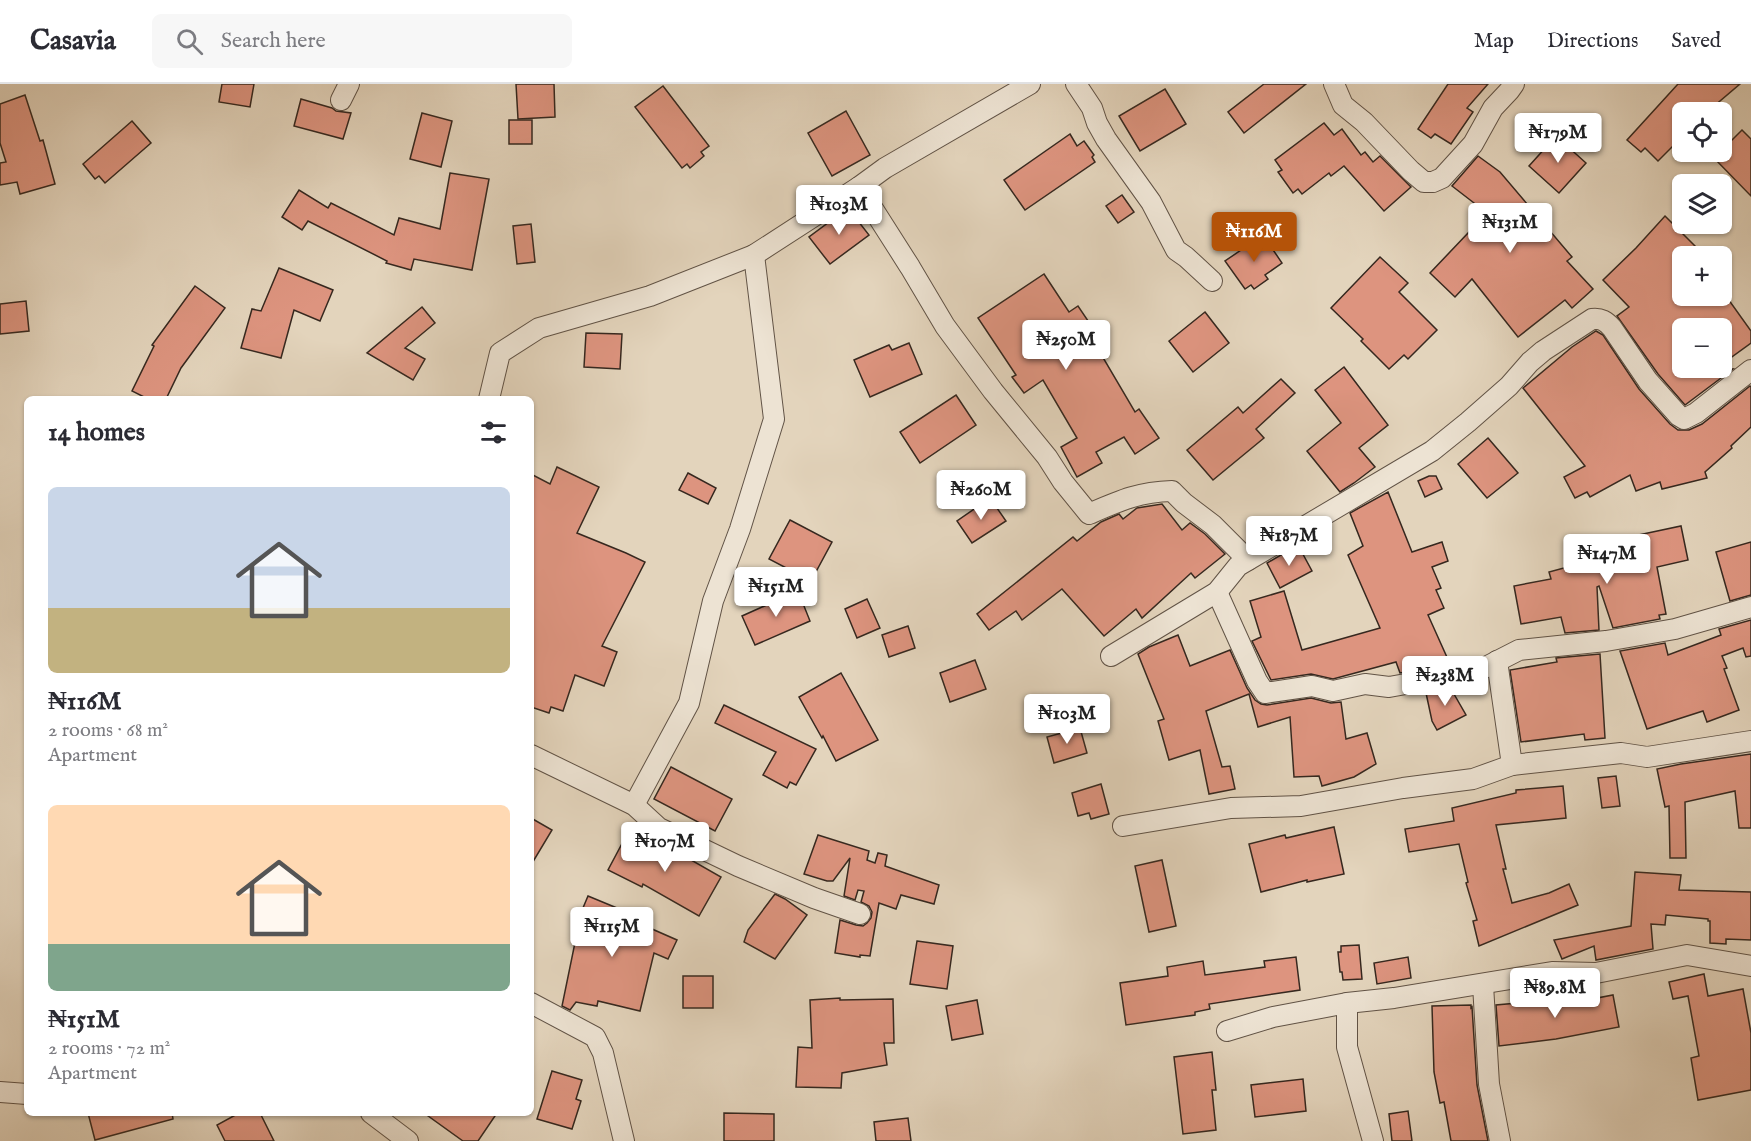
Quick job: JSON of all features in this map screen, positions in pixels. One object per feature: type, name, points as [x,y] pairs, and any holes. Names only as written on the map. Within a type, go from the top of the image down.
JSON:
[{"type":"street","points":[[490,396],[500,353],[539,328],[650,296],[754,255],[859,188],[885,168],[1030,84]]},
{"type":"street","points":[[1076,84],[1092,108],[1106,139],[1151,202],[1176,250],[1212,281]]},
{"type":"street","points":[[1334,84],[1343,105],[1364,122],[1425,183],[1442,178],[1473,144],[1492,108],[1514,84]]},
{"type":"street","points":[[859,188],[945,326],[1089,514],[1131,496],[1172,491],[1214,525],[1248,560]]},
{"type":"street","points":[[634,806],[689,704],[713,601],[740,529],[774,419],[754,255]]},
{"type":"street","points":[[1111,656],[1217,592],[1238,566],[1432,451],[1492,400],[1543,351],[1592,319],[1599,318],[1612,328],[1648,381],[1678,416],[1684,419],[1696,413],[1751,370]]},
{"type":"street","points":[[1217,592],[1257,681],[1265,693],[1312,686],[1333,691],[1365,684],[1389,687],[1478,671],[1519,650],[1606,641],[1675,630],[1751,607]]},
{"type":"street","points":[[1497,661],[1512,765]]},
{"type":"street","points":[[1123,826],[1231,808],[1301,806],[1473,778],[1512,765],[1621,753],[1647,757],[1751,741]]},
{"type":"street","points":[[534,756],[634,806],[659,828],[738,866],[814,898],[860,914]]},
{"type":"street","points":[[1227,1031],[1273,1017],[1347,1003],[1484,985],[1552,972],[1596,973],[1687,955],[1751,966]]},
{"type":"street","points":[[1484,985],[1489,1084],[1500,1141]]},
{"type":"street","points":[[1347,1003],[1347,1047],[1373,1141]]},
{"type":"street","points":[[534,1005],[595,1037],[603,1053],[624,1141]]},
{"type":"street","points":[[0,1092],[24,1094]]},
{"type":"street","points":[[375,1116],[408,1141]]},
{"type":"building","points":[[222,84],[254,84],[250,107],[219,102]]},
{"type":"building","points":[[516,84],[554,84],[555,117],[518,119]]},
{"type":"building","points":[[1264,84],[1306,84],[1244,133],[1228,112]]},
{"type":"building","points":[[1448,84],[1488,84],[1467,108],[1473,112],[1451,144],[1435,134],[1431,138],[1418,129]]},
{"type":"building","points":[[1678,84],[1740,84],[1719,102],[1672,102],[1672,147],[1658,161],[1645,148],[1641,152],[1627,140]]},
{"type":"building","points":[[663,86],[709,146],[701,152],[704,156],[690,168],[687,164],[682,168],[635,107]]},
{"type":"building","points":[[1165,89],[1186,124],[1140,151],[1119,116]]},
{"type":"building","points":[[25,95],[40,141],[43,140],[55,184],[20,194],[17,182],[0,185],[0,163],[6,162],[0,143],[0,104]]},
{"type":"building","points":[[301,99],[336,111],[351,113],[343,139],[294,126]]},
{"type":"building","points":[[846,111],[870,155],[832,176],[808,133]]},
{"type":"building","points":[[422,113],[452,121],[441,167],[410,159]]},
{"type":"building","points":[[509,120],[532,120],[532,144],[509,144]]},
{"type":"building","points":[[132,121],[151,143],[105,183],[99,176],[95,179],[83,164]]},
{"type":"building","points":[[1324,123],[1334,135],[1342,129],[1361,155],[1365,152],[1373,162],[1380,156],[1411,187],[1384,211],[1344,166],[1331,176],[1329,173],[1302,194],[1298,189],[1293,193],[1278,172],[1282,170],[1275,160]]},
{"type":"building","points":[[1742,130],[1751,139],[1751,196],[1718,162],[1732,162],[1732,140]]},
{"type":"building","points":[[1070,134],[1077,146],[1084,141],[1094,155],[1092,157],[1095,162],[1025,210],[1004,180]]},
{"type":"building","points":[[1556,136],[1586,163],[1559,193],[1529,166]]},
{"type":"building","points":[[1478,156],[1500,172],[1572,257],[1567,261],[1593,289],[1572,308],[1565,300],[1518,337],[1472,279],[1455,297],[1430,273],[1487,213],[1452,186]]},
{"type":"building","points":[[450,173],[489,179],[472,270],[414,259],[411,270],[386,263],[387,261],[308,221],[302,230],[282,217],[299,190],[328,208],[331,203],[394,235],[399,218],[440,229]]},
{"type":"building","points":[[1122,195],[1134,212],[1118,223],[1106,206]]},
{"type":"building","points":[[848,208],[869,235],[830,264],[809,237]]},
{"type":"building","points":[[1665,216],[1672,223],[1672,234],[1683,234],[1695,246],[1672,246],[1672,306],[1732,304],[1751,331],[1751,343],[1732,357],[1732,318],[1672,318],[1672,378],[1721,378],[1685,405],[1658,374],[1617,316],[1629,307],[1603,280]]},
{"type":"building","points":[[531,224],[535,262],[517,264],[513,226]]},
{"type":"building","points":[[1263,235],[1282,263],[1265,275],[1268,279],[1254,289],[1251,285],[1245,289],[1225,261]]},
{"type":"building","points":[[1380,257],[1408,283],[1399,292],[1437,330],[1408,359],[1404,355],[1389,369],[1361,341],[1363,339],[1331,308]]},
{"type":"building","points":[[279,268],[333,290],[320,321],[294,310],[281,358],[241,348],[252,309],[261,311]]},
{"type":"building","points":[[1044,274],[1069,312],[1078,306],[1101,340],[1095,344],[1135,412],[1139,409],[1159,438],[1135,454],[1124,437],[1096,452],[1102,463],[1077,477],[1061,447],[1077,438],[1043,380],[1024,393],[1012,377],[1016,375],[978,318]]},
{"type":"building","points":[[195,286],[225,308],[181,368],[167,396],[142,396],[132,391],[154,346],[152,345]]},
{"type":"building","points":[[26,301],[29,331],[0,334],[0,304]]},
{"type":"building","points":[[422,307],[435,323],[405,348],[425,359],[413,380],[367,353]]},
{"type":"building","points":[[1205,312],[1229,343],[1193,372],[1169,341]]},
{"type":"building","points":[[1596,331],[1603,335],[1639,389],[1678,430],[1689,430],[1702,424],[1751,387],[1751,427],[1705,472],[1707,478],[1662,489],[1660,482],[1636,491],[1630,475],[1590,497],[1587,492],[1575,498],[1564,477],[1585,466],[1523,388],[1572,347]]},
{"type":"building","points":[[586,333],[622,334],[620,369],[584,367]]},
{"type":"building","points":[[909,343],[922,374],[870,397],[854,360],[889,345],[892,350]]},
{"type":"building","points":[[1344,367],[1388,425],[1359,448],[1375,467],[1340,492],[1307,451],[1341,423],[1315,390]]},
{"type":"building","points":[[1281,379],[1295,393],[1256,429],[1264,438],[1213,480],[1187,450],[1238,407],[1243,413]]},
{"type":"building","points":[[956,395],[976,425],[920,463],[900,432]]},
{"type":"building","points":[[1488,438],[1518,473],[1487,498],[1458,464]]},
{"type":"building","points":[[557,467],[599,487],[577,533],[645,562],[602,646],[617,652],[604,686],[575,675],[563,711],[551,707],[549,713],[534,708],[534,476],[550,484]]},
{"type":"building","points":[[688,473],[716,488],[708,504],[679,490]]},
{"type":"building","points":[[1429,476],[1436,476],[1442,489],[1425,497],[1418,481]]},
{"type":"building","points":[[1388,492],[1412,552],[1442,542],[1448,561],[1432,567],[1441,588],[1436,590],[1444,608],[1428,615],[1450,664],[1400,673],[1396,662],[1333,679],[1311,674],[1271,680],[1252,641],[1261,637],[1250,601],[1284,591],[1302,650],[1380,628],[1348,555],[1363,546],[1350,513]]},
{"type":"building","points":[[990,498],[1006,521],[972,543],[957,521]]},
{"type":"building","points":[[1162,504],[1182,530],[1190,523],[1225,554],[1195,578],[1191,573],[1142,618],[1136,609],[1104,636],[1062,589],[1022,620],[1016,611],[989,630],[977,614],[1073,537],[1077,541],[1101,522],[1119,514],[1123,519],[1137,508]]},
{"type":"building","points":[[790,520],[832,542],[811,581],[769,559]]},
{"type":"building","points":[[1681,526],[1688,560],[1657,567],[1666,614],[1659,615],[1660,619],[1613,628],[1599,586],[1597,587],[1599,630],[1565,633],[1561,617],[1521,624],[1514,586],[1551,579],[1549,572],[1612,555],[1610,541]]},
{"type":"building","points":[[1751,542],[1751,595],[1730,601],[1716,552]]},
{"type":"building","points":[[1298,545],[1312,571],[1280,588],[1267,563]]},
{"type":"building","points":[[798,591],[810,621],[755,645],[742,616]]},
{"type":"building","points":[[867,599],[880,628],[857,638],[845,609]]},
{"type":"building","points":[[1751,620],[1751,656],[1746,657],[1743,648],[1722,656],[1727,668],[1724,669],[1739,710],[1707,722],[1703,711],[1647,729],[1620,651],[1665,643],[1668,655],[1721,635],[1719,629]]},
{"type":"building","points":[[908,626],[915,648],[889,657],[882,635]]},
{"type":"building","points":[[1178,635],[1190,666],[1230,650],[1247,688],[1255,700],[1261,704],[1311,698],[1331,703],[1341,702],[1346,739],[1367,733],[1376,764],[1354,777],[1322,786],[1319,776],[1294,777],[1290,717],[1258,727],[1249,694],[1206,711],[1222,767],[1230,766],[1235,789],[1209,794],[1200,750],[1169,760],[1158,721],[1164,719],[1138,654]]},
{"type":"building","points":[[1600,654],[1605,738],[1585,740],[1584,734],[1521,742],[1510,670],[1557,662],[1556,658]]},
{"type":"building","points":[[975,660],[986,689],[950,702],[940,673]]},
{"type":"building","points":[[841,673],[878,740],[836,761],[799,697]]},
{"type":"building","points":[[1459,687],[1462,692],[1454,694],[1466,715],[1437,730],[1432,721],[1426,693]]},
{"type":"building","points":[[724,705],[816,749],[796,785],[790,782],[787,788],[763,775],[776,752],[715,723]]},
{"type":"building","points":[[1080,728],[1087,753],[1054,763],[1047,737]]},
{"type":"building","points":[[1751,754],[1751,828],[1739,828],[1735,791],[1685,802],[1686,858],[1670,858],[1669,806],[1665,807],[1657,769]]},
{"type":"building","points":[[671,767],[732,799],[715,831],[654,799]]},
{"type":"building","points":[[1616,776],[1620,806],[1602,808],[1598,778]]},
{"type":"building","points":[[1101,784],[1109,814],[1091,819],[1089,813],[1078,816],[1072,793]]},
{"type":"building","points":[[1563,786],[1566,818],[1496,825],[1506,869],[1503,869],[1512,903],[1549,893],[1569,884],[1578,905],[1479,946],[1473,921],[1477,920],[1466,883],[1468,882],[1459,844],[1409,852],[1405,829],[1454,821],[1452,808],[1516,793],[1516,790]]},
{"type":"building","points":[[534,820],[552,830],[534,860]]},
{"type":"building","points":[[1334,827],[1344,874],[1307,882],[1307,880],[1261,892],[1249,844]]},
{"type":"building","points":[[638,834],[678,855],[679,853],[721,877],[699,916],[643,884],[642,887],[608,870],[625,838],[634,843]]},
{"type":"building","points":[[818,835],[869,851],[867,860],[875,863],[878,853],[887,855],[885,866],[939,885],[934,904],[901,895],[896,909],[879,903],[870,956],[860,955],[860,957],[835,953],[840,920],[863,926],[871,918],[872,912],[869,906],[861,902],[864,891],[858,890],[855,900],[844,896],[850,858],[833,881],[804,874]]},
{"type":"building","points":[[1162,860],[1176,926],[1149,932],[1135,866]]},
{"type":"building","points":[[1635,872],[1681,875],[1679,890],[1751,892],[1751,940],[1726,939],[1726,944],[1710,943],[1710,921],[1708,919],[1666,915],[1665,925],[1651,924],[1653,949],[1596,960],[1594,946],[1562,959],[1554,940],[1631,926]]},
{"type":"building","points":[[775,894],[807,915],[775,959],[744,942],[748,930]]},
{"type":"building","points":[[588,896],[629,913],[627,918],[677,940],[668,959],[654,953],[640,1011],[598,1001],[597,1006],[576,1002],[570,1010],[562,1006],[578,928],[575,927]]},
{"type":"building","points":[[917,941],[953,946],[947,989],[910,984]]},
{"type":"building","points":[[1359,945],[1362,979],[1343,980],[1338,952],[1341,952],[1341,946]]},
{"type":"building","points":[[1296,957],[1300,990],[1209,1004],[1210,1009],[1195,1012],[1195,1015],[1126,1025],[1120,983],[1168,976],[1167,967],[1203,961],[1205,975],[1265,967],[1264,961]]},
{"type":"building","points":[[1408,957],[1411,978],[1377,984],[1374,963]]},
{"type":"building","points":[[1704,974],[1708,996],[1743,989],[1751,1033],[1751,1090],[1698,1100],[1691,1058],[1699,1056],[1688,996],[1673,999],[1669,982]]},
{"type":"building","points":[[683,976],[713,976],[713,1008],[683,1008]]},
{"type":"building","points":[[1597,994],[1597,998],[1613,995],[1619,1027],[1556,1039],[1499,1046],[1496,1005],[1538,1001],[1538,1005]]},
{"type":"building","points":[[840,998],[840,1000],[893,999],[894,1043],[884,1043],[887,1065],[842,1073],[841,1088],[796,1087],[798,1047],[812,1048],[810,1000]]},
{"type":"building","points":[[977,1000],[983,1034],[952,1040],[946,1006]]},
{"type":"building","points":[[1471,1005],[1477,1085],[1488,1141],[1451,1141],[1444,1102],[1440,1103],[1434,1072],[1432,1006]]},
{"type":"building","points":[[1212,1052],[1216,1090],[1212,1090],[1216,1130],[1183,1134],[1174,1057]]},
{"type":"building","points":[[552,1071],[582,1080],[576,1099],[581,1101],[572,1129],[537,1119]]},
{"type":"building","points":[[1303,1079],[1306,1111],[1255,1117],[1251,1085]]},
{"type":"building","points":[[1408,1111],[1412,1141],[1392,1141],[1389,1114]]},
{"type":"building","points":[[724,1113],[774,1114],[774,1141],[724,1141]]},
{"type":"building","points":[[89,1116],[172,1116],[173,1119],[95,1140]]},
{"type":"building","points":[[234,1116],[262,1116],[274,1141],[225,1141],[217,1125]]},
{"type":"building","points":[[428,1116],[495,1116],[478,1141],[463,1141]]},
{"type":"building","points":[[908,1118],[911,1141],[876,1141],[874,1122]]}]
